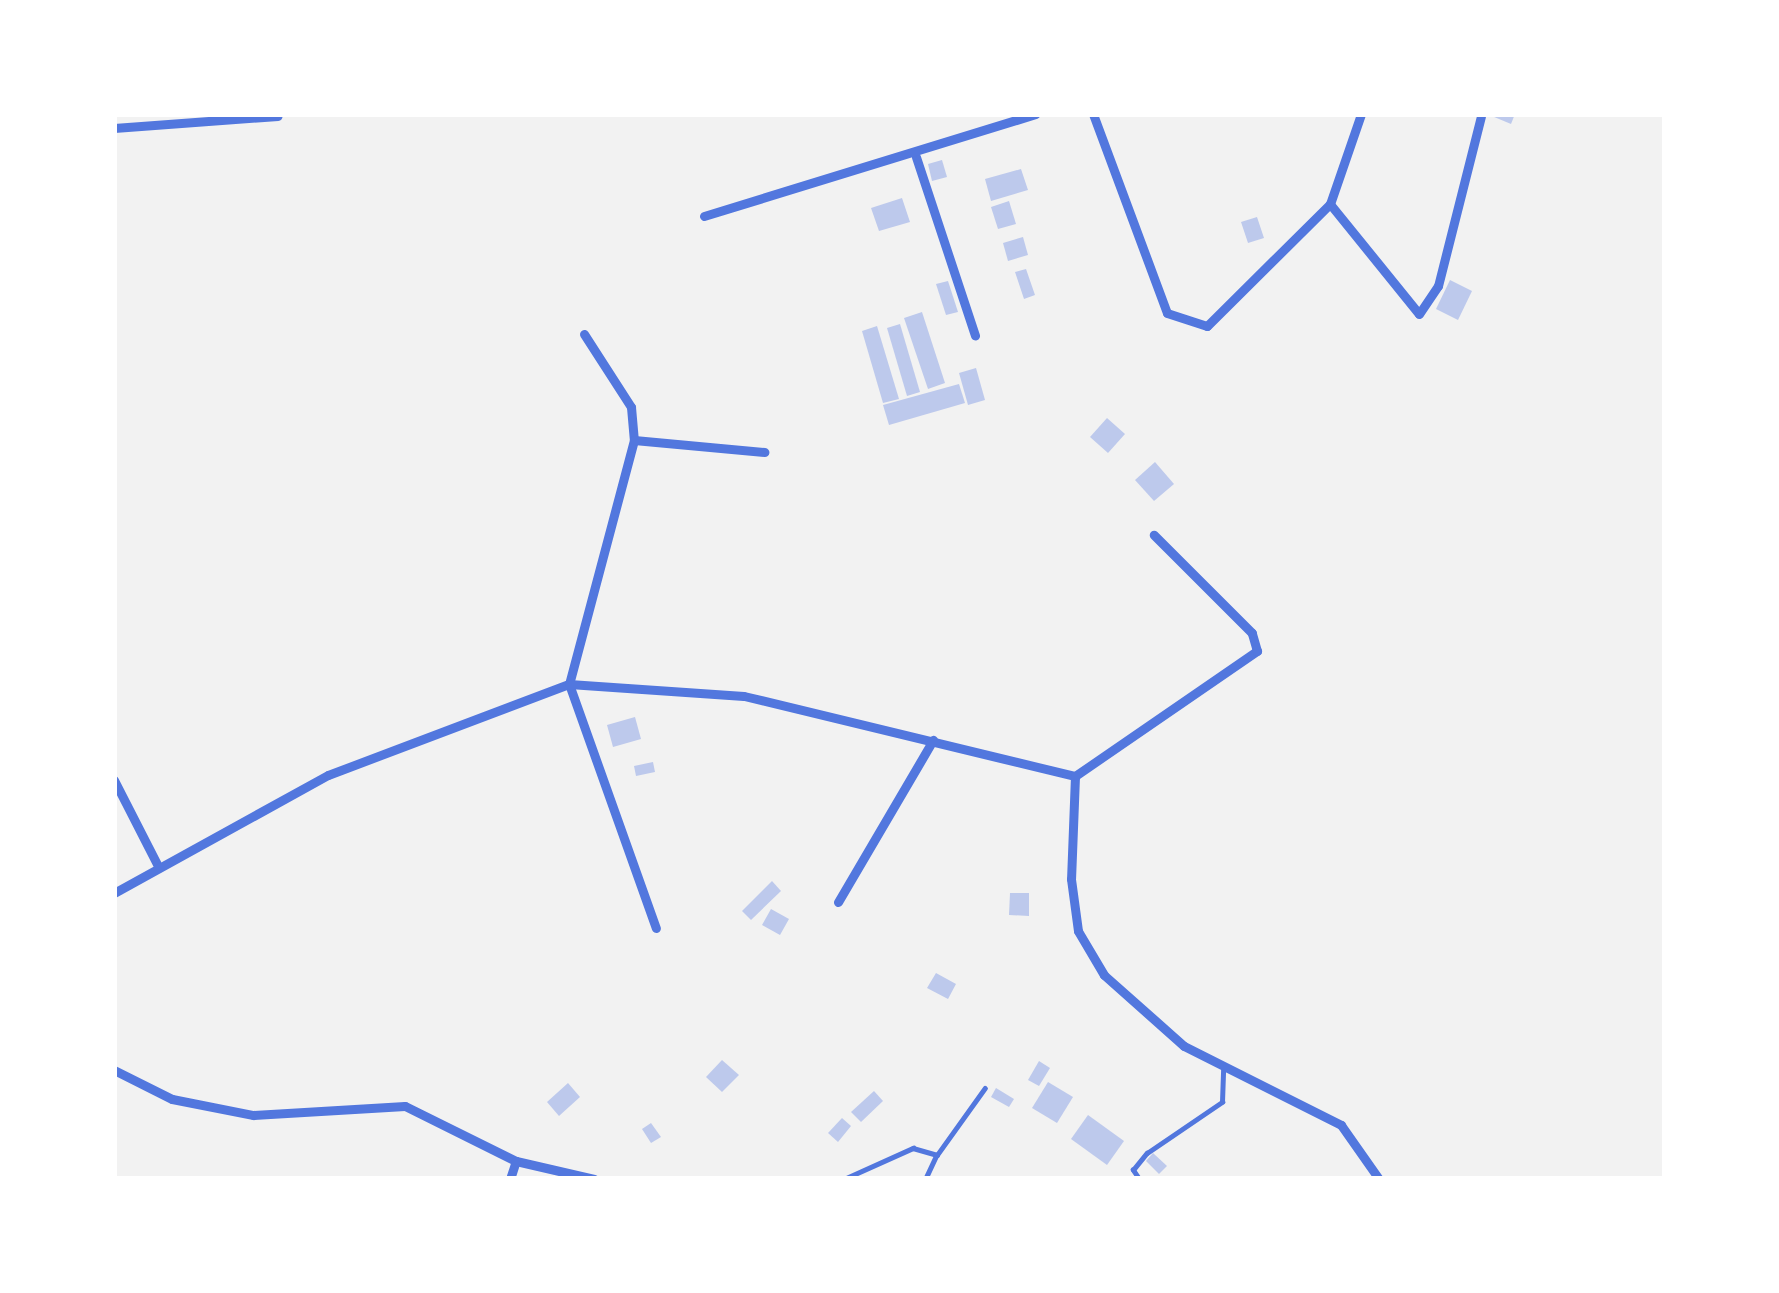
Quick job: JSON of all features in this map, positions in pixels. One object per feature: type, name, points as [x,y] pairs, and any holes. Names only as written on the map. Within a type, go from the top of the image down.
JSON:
[{"type":"street","points":[[704,216],[916,157],[1036,114]]},
{"type":"street","points":[[1094,114],[1167,313],[1183,323],[1207,326],[1330,204],[1361,114]]},
{"type":"street","points":[[114,128],[278,116]]},
{"type":"street","points":[[1330,204],[1418,314],[1438,286],[1481,116]]},
{"type":"street","points":[[916,157],[975,335]]},
{"type":"street","points":[[584,334],[631,407],[634,440],[569,684],[656,928]]},
{"type":"street","points":[[634,440],[764,452]]},
{"type":"street","points":[[114,893],[157,864],[328,775],[569,684],[744,696],[1075,776],[1248,664],[1257,651],[1252,633],[1154,535]]},
{"type":"street","points":[[838,902],[933,740]]},
{"type":"street","points":[[1075,776],[1070,880],[1078,932],[1104,975],[1144,1015],[1223,1069],[1341,1125],[1379,1179]]},
{"type":"street","points":[[114,780],[157,864]]},
{"type":"street","points":[[114,1070],[172,1099],[253,1115],[405,1106],[516,1161],[594,1179]]},
{"type":"street","points":[[510,1179],[516,1161]]},
{"type":"lane","points":[[1138,1179],[1133,1170],[1147,1154],[1222,1102],[1223,1069]]},
{"type":"lane","points":[[926,1179],[937,1155],[986,1088]]},
{"type":"lane","points":[[844,1179],[913,1148],[937,1155]]},
{"type":"building","points":[[1487,114],[1515,114],[1511,124]]},
{"type":"building","points":[[942,160],[947,177],[932,181],[928,164]]},
{"type":"building","points":[[1021,169],[1028,190],[991,201],[985,179]]},
{"type":"building","points":[[902,198],[910,222],[879,231],[871,208]]},
{"type":"building","points":[[1009,201],[1016,224],[998,229],[991,207]]},
{"type":"building","points":[[1257,217],[1264,238],[1248,243],[1241,222]]},
{"type":"building","points":[[1023,237],[1028,255],[1008,261],[1003,243]]},
{"type":"building","points":[[1026,269],[1035,295],[1024,299],[1015,272]]},
{"type":"building","points":[[1450,280],[1472,291],[1458,320],[1436,309]]},
{"type":"building","points":[[948,281],[958,312],[946,315],[936,284]]},
{"type":"building","points":[[922,312],[945,383],[928,389],[904,318]]},
{"type":"building","points":[[900,324],[920,392],[907,396],[887,328]]},
{"type":"building","points":[[877,326],[899,399],[883,403],[862,331]]},
{"type":"building","points":[[976,368],[985,400],[968,405],[959,373]]},
{"type":"building","points":[[959,384],[965,403],[889,425],[883,405]]},
{"type":"building","points":[[1107,418],[1125,434],[1108,453],[1090,437]]},
{"type":"building","points":[[1155,462],[1174,484],[1154,501],[1135,480]]},
{"type":"building","points":[[635,717],[641,739],[613,747],[607,725]]},
{"type":"building","points":[[653,762],[655,772],[636,776],[634,766]]},
{"type":"building","points":[[772,881],[781,891],[751,920],[742,911]]},
{"type":"building","points":[[1010,893],[1029,893],[1029,916],[1009,915]]},
{"type":"building","points":[[771,909],[789,919],[780,935],[762,925]]},
{"type":"building","points":[[936,973],[956,984],[948,999],[927,988]]},
{"type":"building","points":[[722,1060],[739,1075],[722,1092],[706,1077]]},
{"type":"building","points":[[1039,1061],[1050,1068],[1039,1086],[1028,1080]]},
{"type":"building","points":[[1048,1082],[1073,1097],[1057,1123],[1032,1108]]},
{"type":"building","points":[[568,1083],[580,1097],[559,1116],[547,1102]]},
{"type":"building","points":[[996,1088],[1014,1099],[1009,1107],[991,1097]]},
{"type":"building","points":[[874,1091],[883,1101],[861,1122],[851,1112]]},
{"type":"building","points":[[1088,1115],[1124,1141],[1107,1165],[1071,1139]]},
{"type":"building","points":[[842,1118],[851,1126],[838,1142],[828,1133]]},
{"type":"building","points":[[651,1123],[661,1137],[651,1143],[642,1129]]},
{"type":"building","points":[[1153,1153],[1167,1166],[1159,1174],[1146,1161]]}]
